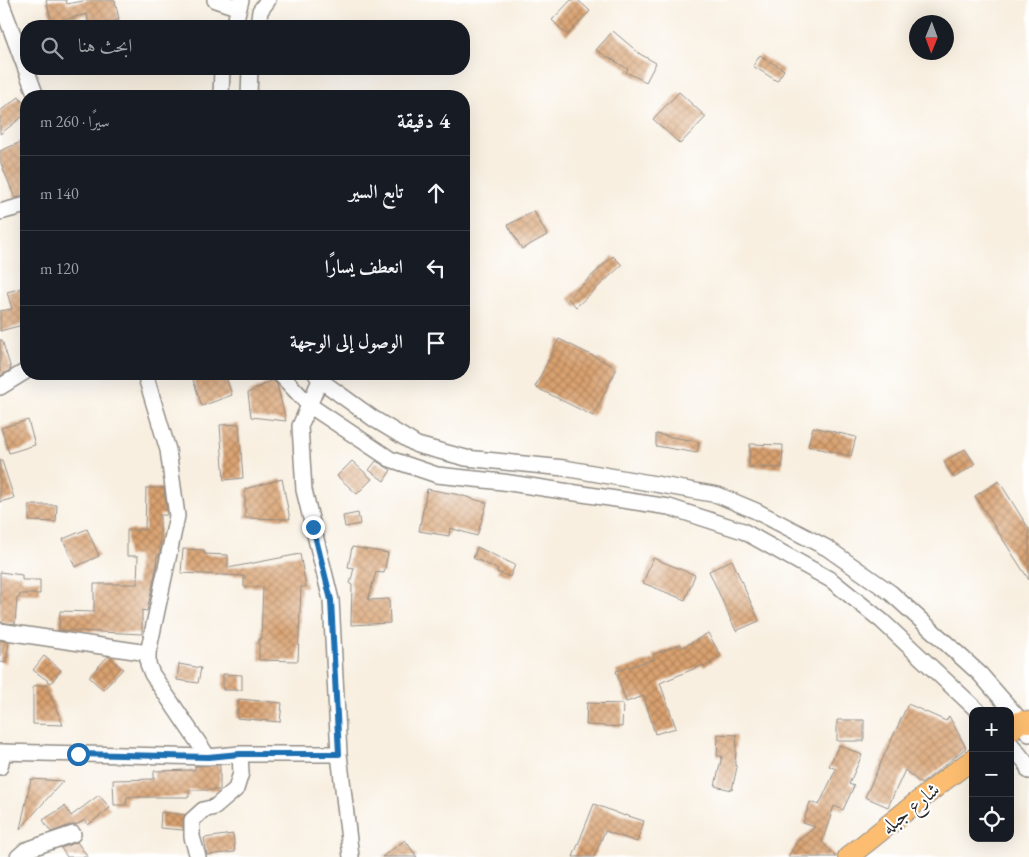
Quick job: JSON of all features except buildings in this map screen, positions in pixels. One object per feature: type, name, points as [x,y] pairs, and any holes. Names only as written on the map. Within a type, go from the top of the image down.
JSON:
[{"type":"main road","name":"شارع جبله","points":[[848,857],[969,763]]},
{"type":"street","points":[[1,0],[20,52]]},
{"type":"street","points":[[215,0],[240,4],[236,20]]},
{"type":"street","points":[[259,20],[260,12],[268,0]]},
{"type":"street","points":[[28,75],[34,90]]},
{"type":"street","points":[[221,90],[222,75]]},
{"type":"street","points":[[248,90],[250,75]]},
{"type":"street","points":[[0,212],[20,207]]},
{"type":"street","points":[[0,387],[20,375]]},
{"type":"street","points":[[147,380],[168,450],[177,516],[148,653],[148,664],[152,674],[208,757]]},
{"type":"street","points":[[286,380],[309,405],[390,460],[437,475],[503,482],[669,507],[743,531],[831,580],[882,621],[974,707]]},
{"type":"street","points":[[317,380],[300,426],[304,490],[331,600],[339,754],[351,857]]},
{"type":"street","points":[[322,380],[374,419],[417,445],[466,458],[564,468],[718,495],[756,511],[827,548],[891,593],[980,674],[1022,727]]},
{"type":"street","points":[[0,631],[148,653]]},
{"type":"street","points":[[1014,748],[1026,763],[1029,771]]},
{"type":"street","points":[[1,757],[208,757],[240,754],[339,754]]},
{"type":"street","points":[[198,857],[192,837],[192,820],[203,810],[215,807],[236,789],[240,772],[240,754]]},
{"type":"street","points":[[18,857],[26,850],[73,834]]},
{"type":"route","points":[[78,754],[208,757],[240,754],[339,754],[331,600],[313,527]]}]
